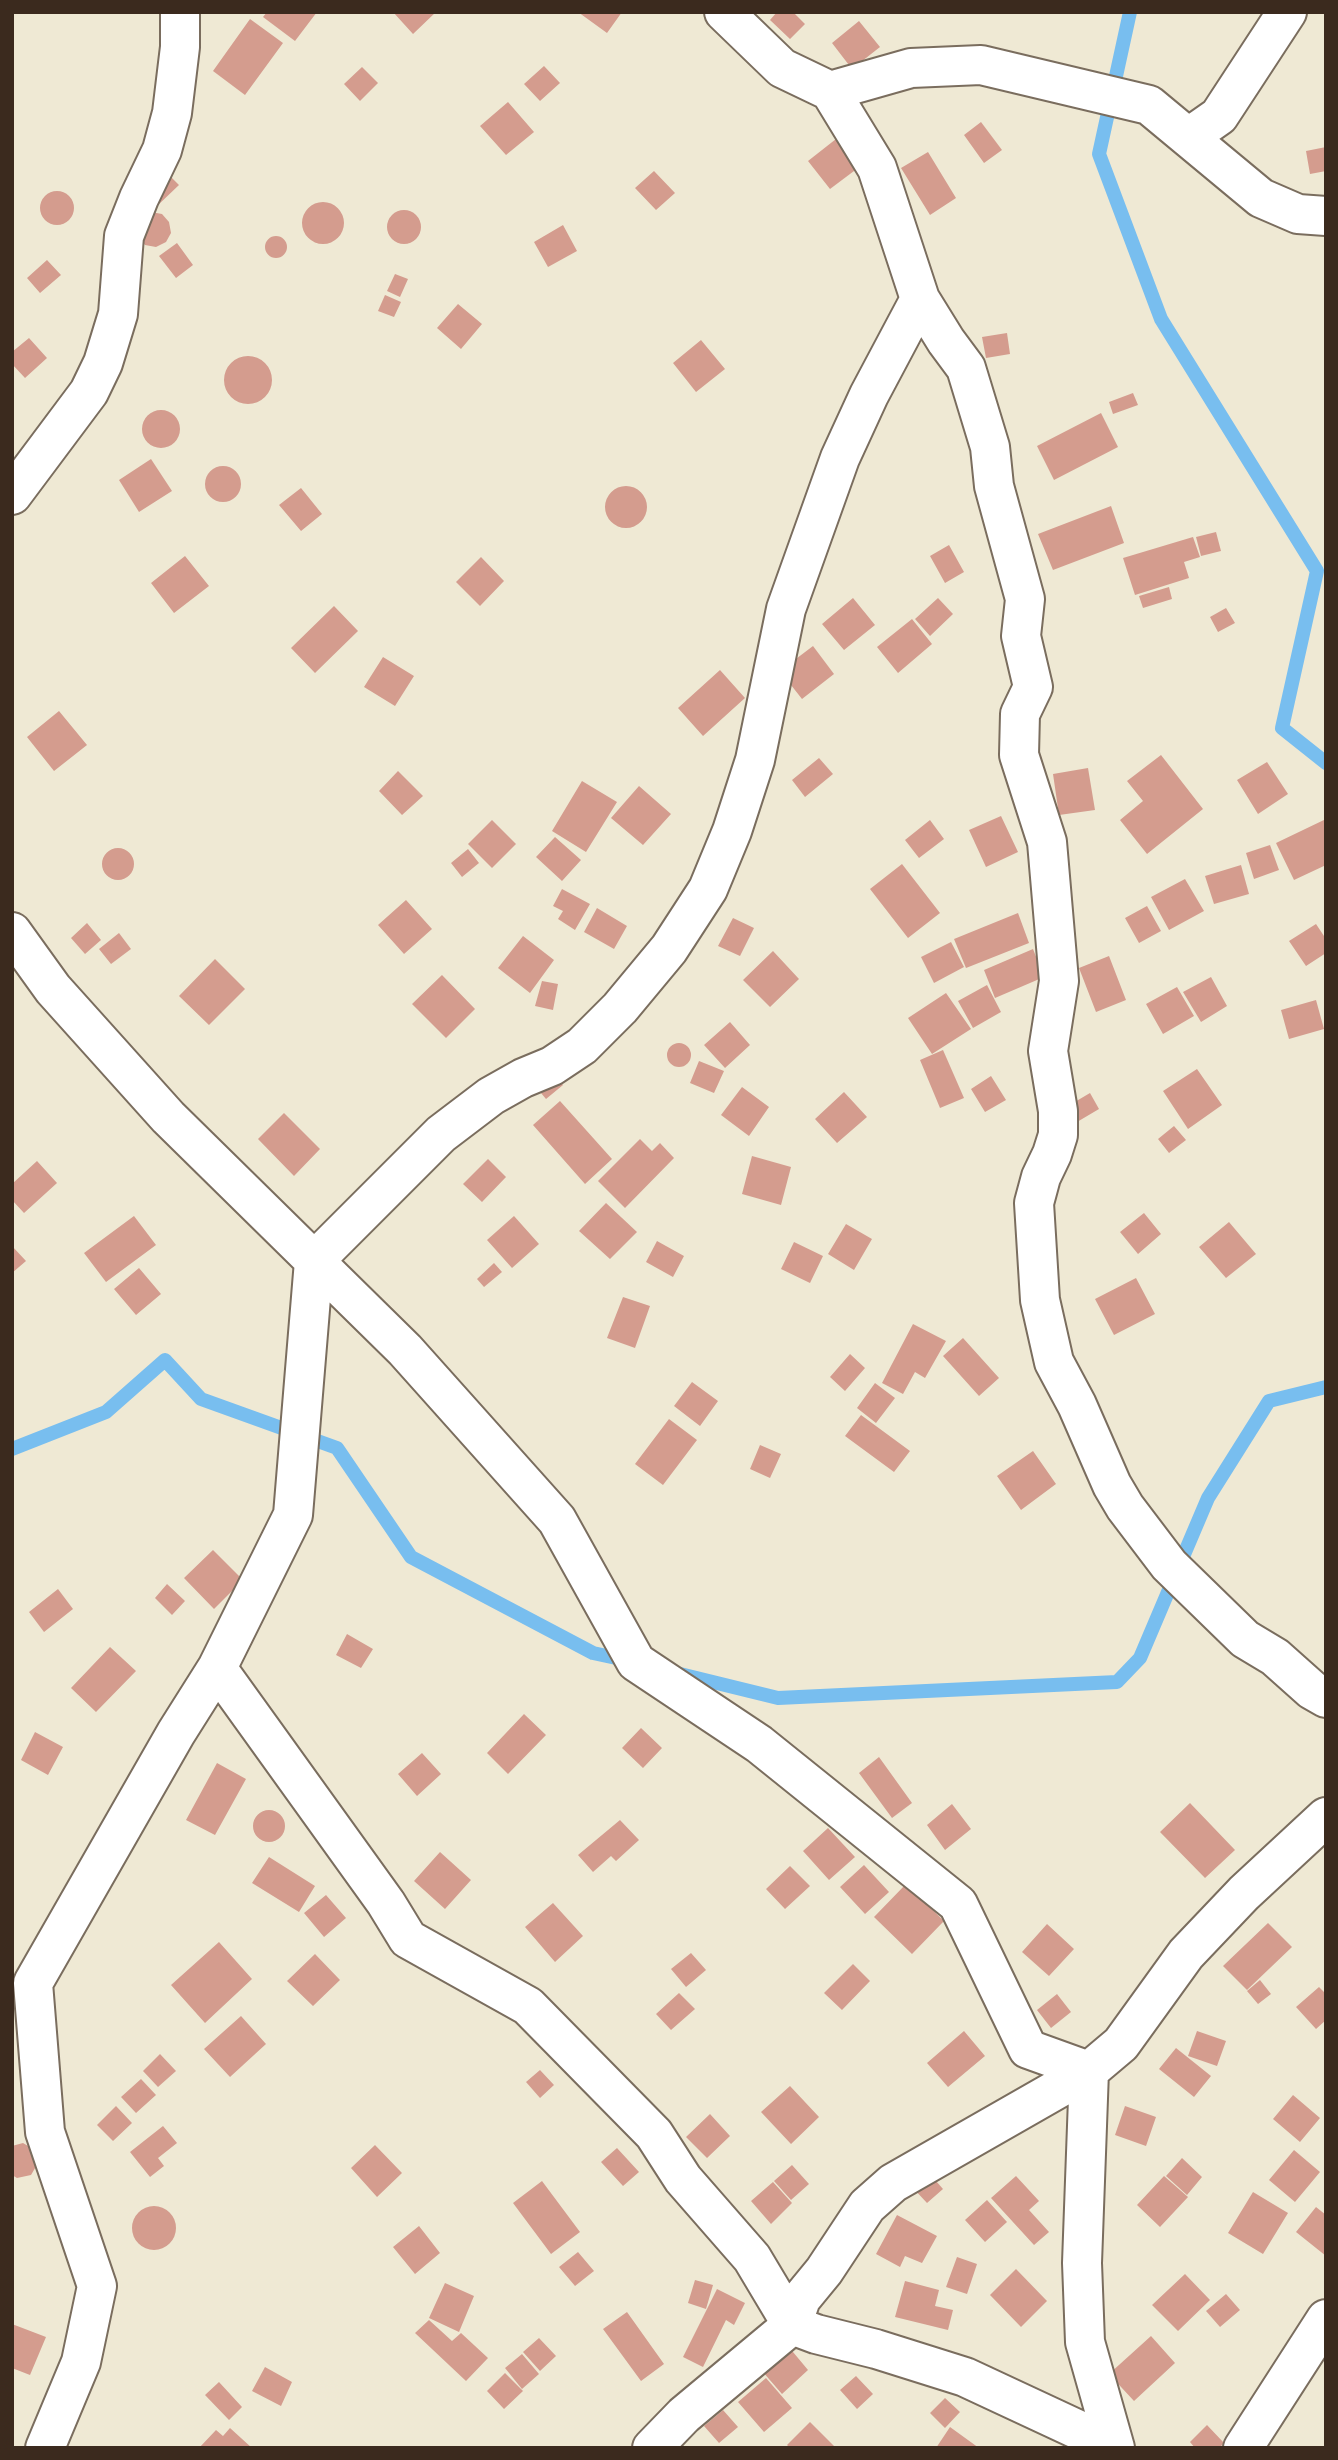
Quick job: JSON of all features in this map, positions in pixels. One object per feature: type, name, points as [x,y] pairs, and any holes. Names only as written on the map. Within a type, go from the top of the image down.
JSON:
[{"type":"street","points":[[12,495],[89,392],[103,363],[118,314],[124,236],[162,150],[172,113],[180,47],[180,12]]},
{"type":"street","points":[[724,12],[782,68],[831,91],[877,168],[920,299],[966,368],[990,447],[994,486],[1025,599],[1021,636],[1033,687],[1020,714],[1019,755],[1047,842],[1059,981],[1048,1051],[1058,1111],[1058,1135],[1034,1203],[1040,1300],[1054,1362],[1077,1405],[1112,1485],[1125,1507],[1169,1564],[1245,1639],[1275,1657],[1312,1690],[1326,1698]]},
{"type":"street","points":[[1189,137],[1219,116],[1287,12]]},
{"type":"street","points":[[831,91],[911,68],[981,65],[1093,90],[1149,105],[1261,198],[1298,214],[1326,216]]},
{"type":"street","points":[[45,2448],[81,2362],[97,2286],[45,2132],[33,1983],[176,1732],[217,1668],[293,1515],[314,1261],[441,1134],[491,1097],[523,1078],[552,1066],[582,1046],[620,1008],[669,949],[708,888],[732,831],[755,760],[786,609],[831,483],[869,395],[920,299]]},
{"type":"street","points":[[12,932],[53,989],[168,1116],[405,1350],[557,1520],[636,1662],[759,1744],[958,1903],[1028,2049],[1089,2071]]},
{"type":"street","points":[[217,1668],[386,1903],[408,1939],[528,2006],[654,2134],[683,2179],[752,2258],[792,2325],[965,2377],[1114,2447]]},
{"type":"street","points":[[652,2448],[684,2415],[792,2325],[801,2299],[824,2271],[867,2206],[893,2183],[1089,2071],[1121,2044],[1186,1954],[1244,1892],[1326,1817]]},
{"type":"street","points":[[1089,2071],[1082,2263],[1085,2342],[1114,2447]]},
{"type":"street","points":[[1243,2448],[1326,2319]]},
{"type":"building","points":[[267,12],[317,12],[295,41],[263,17]]},
{"type":"building","points":[[393,12],[436,12],[413,34]]},
{"type":"building","points":[[578,12],[622,12],[607,33]]},
{"type":"building","points":[[777,12],[793,12],[805,24],[790,39],[770,20]]},
{"type":"building","points":[[250,19],[283,43],[245,95],[213,71]]},
{"type":"building","points":[[859,21],[880,47],[852,69],[832,43]]},
{"type":"building","points":[[544,66],[560,83],[540,101],[524,84]]},
{"type":"building","points":[[362,67],[378,83],[360,101],[344,84]]},
{"type":"building","points":[[508,102],[534,132],[506,155],[480,126]]},
{"type":"building","points":[[981,122],[1002,150],[984,163],[964,135]]},
{"type":"building","points":[[836,139],[858,168],[830,189],[808,161]]},
{"type":"building","points":[[1326,147],[1326,171],[1310,174],[1306,151]]},
{"type":"building","points":[[928,152],[956,198],[930,215],[901,168]]},
{"type":"building","points":[[654,171],[675,193],[656,210],[635,188]]},
{"type":"building","points":[[166,172],[179,185],[157,206],[144,193]]},
{"type":"building","points":[[57,191],[69,196],[74,208],[69,220],[57,225],[45,220],[40,208],[45,196]]},
{"type":"building","points":[[323,202],[338,208],[344,223],[338,238],[323,244],[308,238],[302,223],[308,208]]},
{"type":"building","points":[[404,210],[416,215],[421,227],[416,239],[404,244],[392,239],[387,227],[392,215]]},
{"type":"building","points":[[151,212],[162,214],[169,222],[171,233],[166,242],[156,247],[145,245],[138,237]]},
{"type":"building","points":[[563,225],[577,251],[548,267],[534,242]]},
{"type":"building","points":[[276,236],[284,239],[287,247],[284,255],[276,258],[268,255],[265,247],[268,239]]},
{"type":"building","points":[[177,243],[193,265],[176,278],[159,256]]},
{"type":"building","points":[[47,260],[61,275],[40,293],[27,278]]},
{"type":"building","points":[[395,274],[408,279],[400,297],[387,291]]},
{"type":"building","points":[[385,295],[401,302],[394,317],[378,311]]},
{"type":"building","points":[[458,304],[482,324],[461,349],[437,328]]},
{"type":"building","points":[[1007,333],[1010,354],[986,358],[982,337]]},
{"type":"building","points":[[29,338],[47,358],[25,378],[12,364],[12,352]]},
{"type":"building","points":[[701,340],[725,369],[696,392],[673,363]]},
{"type":"building","points":[[248,356],[265,363],[272,380],[265,397],[248,404],[231,397],[224,380],[231,363]]},
{"type":"building","points":[[1133,393],[1138,405],[1113,414],[1109,402]]},
{"type":"building","points":[[161,410],[174,416],[180,429],[174,442],[161,448],[148,442],[142,429],[148,416]]},
{"type":"building","points":[[1101,413],[1118,447],[1054,480],[1037,446]]},
{"type":"building","points":[[151,459],[172,491],[139,512],[119,480]]},
{"type":"building","points":[[223,466],[236,471],[241,484],[236,497],[223,502],[210,497],[205,484],[210,471]]},
{"type":"building","points":[[626,486],[641,492],[647,507],[641,522],[626,528],[611,522],[605,507],[611,492]]},
{"type":"building","points":[[301,488],[322,514],[301,531],[279,505]]},
{"type":"building","points":[[1111,506],[1124,543],[1053,570],[1038,534]]},
{"type":"building","points":[[1216,532],[1221,551],[1201,556],[1196,537]]},
{"type":"building","points":[[1193,537],[1200,557],[1184,562],[1189,578],[1135,595],[1123,558]]},
{"type":"building","points":[[949,545],[964,572],[945,583],[930,556]]},
{"type":"building","points":[[185,556],[209,586],[174,613],[151,583]]},
{"type":"building","points":[[481,557],[504,581],[480,606],[456,582]]},
{"type":"building","points":[[1169,587],[1172,599],[1143,608],[1139,596]]},
{"type":"building","points":[[853,598],[875,625],[844,650],[822,624]]},
{"type":"building","points":[[938,598],[953,614],[930,636],[915,619]]},
{"type":"building","points":[[334,606],[358,631],[315,673],[291,648]]},
{"type":"building","points":[[1226,608],[1235,623],[1218,632],[1210,617]]},
{"type":"building","points":[[912,619],[932,644],[898,673],[877,647]]},
{"type":"building","points":[[813,646],[834,674],[802,699],[780,671]]},
{"type":"building","points":[[383,657],[414,676],[395,706],[364,687]]},
{"type":"building","points":[[720,670],[745,698],[703,736],[678,708]]},
{"type":"building","points":[[59,711],[87,745],[54,771],[27,737]]},
{"type":"building","points":[[1161,755],[1203,809],[1147,854],[1120,820],[1143,801],[1127,781]]},
{"type":"building","points":[[819,758],[833,774],[805,797],[792,780]]},
{"type":"building","points":[[1267,762],[1288,794],[1258,814],[1237,780]]},
{"type":"building","points":[[1088,768],[1095,810],[1059,815],[1053,774]]},
{"type":"building","points":[[398,771],[423,796],[402,815],[379,791]]},
{"type":"building","points":[[582,781],[617,802],[586,852],[552,831]]},
{"type":"building","points":[[639,786],[671,814],[643,845],[611,818]]},
{"type":"building","points":[[1001,816],[1018,852],[986,867],[969,830]]},
{"type":"building","points":[[1326,819],[1326,865],[1294,880],[1276,843]]},
{"type":"building","points":[[492,820],[516,844],[492,868],[468,844]]},
{"type":"building","points":[[930,820],[944,839],[919,858],[905,840]]},
{"type":"building","points":[[555,837],[581,860],[562,881],[536,857]]},
{"type":"building","points":[[1270,845],[1279,870],[1254,879],[1246,853]]},
{"type":"building","points":[[118,848],[129,853],[134,864],[129,875],[118,880],[107,875],[102,864],[107,853]]},
{"type":"building","points":[[468,849],[479,863],[462,877],[451,863]]},
{"type":"building","points":[[902,864],[940,913],[908,938],[870,889]]},
{"type":"building","points":[[1241,865],[1249,894],[1214,904],[1205,876]]},
{"type":"building","points":[[1185,879],[1204,911],[1169,930],[1151,897]]},
{"type":"building","points":[[562,889],[590,904],[575,930],[558,919],[563,911],[553,906]]},
{"type":"building","points":[[406,900],[432,929],[404,954],[378,925]]},
{"type":"building","points":[[1147,906],[1161,931],[1139,943],[1125,918]]},
{"type":"building","points":[[597,908],[627,926],[614,949],[584,932]]},
{"type":"building","points":[[1018,913],[1029,943],[966,968],[954,939]]},
{"type":"building","points":[[733,918],[754,928],[740,956],[718,946]]},
{"type":"building","points":[[87,923],[101,940],[85,954],[71,938]]},
{"type":"building","points":[[1316,924],[1326,939],[1326,953],[1306,966],[1289,941]]},
{"type":"building","points":[[119,933],[131,949],[111,964],[99,949]]},
{"type":"building","points":[[523,936],[554,960],[530,993],[498,968]]},
{"type":"building","points":[[951,942],[964,967],[934,983],[921,957]]},
{"type":"building","points":[[1033,949],[1044,977],[995,998],[984,970]]},
{"type":"building","points":[[773,951],[799,979],[770,1007],[743,980]]},
{"type":"building","points":[[1109,956],[1126,1000],[1096,1012],[1079,968]]},
{"type":"building","points":[[215,959],[245,989],[209,1025],[179,996]]},
{"type":"building","points":[[442,975],[475,1009],[446,1038],[412,1004]]},
{"type":"building","points":[[1211,977],[1227,1006],[1201,1022],[1183,992]]},
{"type":"building","points":[[542,981],[558,984],[553,1010],[535,1006]]},
{"type":"building","points":[[987,985],[1001,1012],[973,1028],[958,1001]]},
{"type":"building","points":[[1177,987],[1194,1016],[1163,1034],[1146,1004]]},
{"type":"building","points":[[946,993],[971,1029],[932,1054],[908,1018]]},
{"type":"building","points":[[1316,1000],[1324,1029],[1289,1039],[1281,1010]]},
{"type":"building","points":[[730,1022],[750,1045],[725,1068],[704,1045]]},
{"type":"building","points":[[679,1043],[688,1046],[691,1055],[688,1064],[679,1067],[670,1064],[667,1055],[670,1046]]},
{"type":"building","points":[[943,1050],[964,1098],[940,1108],[920,1060]]},
{"type":"building","points":[[699,1061],[724,1071],[714,1093],[690,1083]]},
{"type":"building","points":[[1197,1069],[1222,1105],[1188,1129],[1163,1091]]},
{"type":"building","points":[[555,1074],[563,1085],[546,1099],[536,1087]]},
{"type":"building","points":[[991,1076],[1006,1100],[985,1112],[971,1089]]},
{"type":"building","points":[[742,1087],[769,1107],[749,1136],[721,1115]]},
{"type":"building","points":[[844,1092],[867,1117],[837,1143],[815,1119]]},
{"type":"building","points":[[1090,1093],[1099,1109],[1077,1122],[1068,1106]]},
{"type":"building","points":[[560,1101],[612,1159],[585,1184],[533,1125]]},
{"type":"building","points":[[284,1113],[320,1149],[294,1176],[258,1139]]},
{"type":"building","points":[[1174,1126],[1186,1140],[1169,1153],[1158,1139]]},
{"type":"building","points":[[640,1139],[652,1151],[660,1143],[674,1158],[625,1208],[598,1181]]},
{"type":"building","points":[[752,1156],[791,1167],[781,1205],[742,1194]]},
{"type":"building","points":[[488,1159],[506,1177],[482,1202],[463,1184]]},
{"type":"building","points":[[37,1161],[57,1183],[24,1213],[12,1200],[12,1184]]},
{"type":"building","points":[[606,1203],[637,1232],[610,1259],[579,1231]]},
{"type":"building","points":[[1144,1213],[1161,1234],[1138,1254],[1120,1232]]},
{"type":"building","points":[[134,1216],[156,1245],[106,1282],[84,1253]]},
{"type":"building","points":[[514,1216],[539,1244],[512,1268],[487,1240]]},
{"type":"building","points":[[1229,1222],[1256,1254],[1226,1278],[1199,1247]]},
{"type":"building","points":[[846,1224],[872,1239],[854,1270],[828,1254]]},
{"type":"building","points":[[657,1241],[684,1256],[673,1277],[646,1262]]},
{"type":"building","points":[[794,1242],[823,1256],[810,1283],[781,1269]]},
{"type":"building","points":[[12,1246],[26,1261],[12,1273]]},
{"type":"building","points":[[494,1263],[502,1272],[484,1287],[477,1279]]},
{"type":"building","points":[[139,1268],[161,1294],[136,1315],[114,1289]]},
{"type":"building","points":[[1136,1278],[1155,1314],[1114,1335],[1095,1299]]},
{"type":"building","points":[[623,1297],[650,1306],[635,1348],[607,1338]]},
{"type":"building","points":[[913,1324],[946,1341],[925,1378],[915,1372],[903,1394],[882,1383]]},
{"type":"building","points":[[963,1338],[999,1378],[979,1396],[943,1356]]},
{"type":"building","points":[[850,1354],[865,1368],[845,1391],[830,1377]]},
{"type":"building","points":[[692,1382],[718,1401],[700,1426],[674,1406]]},
{"type":"building","points":[[875,1383],[895,1398],[876,1423],[857,1408]]},
{"type":"building","points":[[861,1415],[910,1451],[894,1472],[845,1436]]},
{"type":"building","points":[[669,1419],[697,1440],[663,1485],[635,1464]]},
{"type":"building","points":[[760,1445],[781,1454],[770,1478],[750,1469]]},
{"type":"building","points":[[1033,1451],[1056,1484],[1021,1510],[997,1476]]},
{"type":"building","points":[[213,1550],[243,1580],[214,1609],[184,1578]]},
{"type":"building","points":[[167,1584],[185,1601],[172,1615],[155,1598]]},
{"type":"building","points":[[58,1589],[73,1609],[44,1632],[29,1612]]},
{"type":"building","points":[[347,1634],[373,1649],[361,1668],[336,1655]]},
{"type":"building","points":[[110,1647],[136,1671],[96,1712],[71,1688]]},
{"type":"building","points":[[524,1714],[546,1735],[508,1774],[487,1753]]},
{"type":"building","points":[[641,1728],[662,1748],[643,1768],[622,1748]]},
{"type":"building","points":[[35,1732],[63,1747],[48,1775],[21,1760]]},
{"type":"building","points":[[422,1753],[441,1774],[417,1796],[398,1774]]},
{"type":"building","points":[[879,1757],[912,1803],[892,1818],[859,1773]]},
{"type":"building","points":[[217,1763],[246,1779],[215,1835],[186,1820]]},
{"type":"building","points":[[1190,1803],[1235,1850],[1205,1878],[1160,1832]]},
{"type":"building","points":[[952,1804],[971,1829],[945,1850],[927,1825]]},
{"type":"building","points":[[269,1810],[281,1814],[285,1826],[281,1838],[269,1842],[257,1838],[253,1826],[257,1814]]},
{"type":"building","points":[[620,1820],[639,1840],[616,1861],[611,1856],[593,1872],[578,1855]]},
{"type":"building","points":[[828,1828],[855,1857],[829,1880],[803,1851]]},
{"type":"building","points":[[440,1852],[471,1880],[445,1909],[414,1881]]},
{"type":"building","points":[[269,1857],[315,1886],[299,1912],[252,1883]]},
{"type":"building","points":[[864,1865],[889,1892],[865,1914],[840,1887]]},
{"type":"building","points":[[790,1866],[810,1886],[785,1909],[766,1889]]},
{"type":"building","points":[[906,1884],[944,1921],[912,1954],[874,1917]]},
{"type":"building","points":[[326,1895],[346,1918],[324,1937],[304,1913]]},
{"type":"building","points":[[553,1903],[583,1936],[555,1962],[525,1927]]},
{"type":"building","points":[[1268,1923],[1292,1947],[1247,1990],[1223,1966]]},
{"type":"building","points":[[1047,1924],[1074,1949],[1049,1976],[1022,1952]]},
{"type":"building","points":[[219,1942],[252,1979],[205,2023],[171,1985]]},
{"type":"building","points":[[691,1953],[706,1970],[686,1987],[671,1969]]},
{"type":"building","points":[[315,1954],[340,1980],[313,2006],[287,1981]]},
{"type":"building","points":[[853,1964],[870,1981],[842,2010],[824,1993]]},
{"type":"building","points":[[1260,1980],[1271,1994],[1258,2004],[1247,1991]]},
{"type":"building","points":[[1319,1987],[1326,1994],[1326,2020],[1316,2029],[1296,2007]]},
{"type":"building","points":[[679,1993],[695,2009],[671,2030],[656,2014]]},
{"type":"building","points":[[1057,1994],[1071,2012],[1051,2028],[1037,2010]]},
{"type":"building","points":[[241,2016],[266,2044],[230,2077],[204,2049]]},
{"type":"building","points":[[964,2031],[985,2056],[948,2087],[927,2063]]},
{"type":"building","points":[[1197,2031],[1226,2041],[1217,2066],[1188,2056]]},
{"type":"building","points":[[1176,2048],[1211,2076],[1194,2097],[1159,2069]]},
{"type":"building","points":[[160,2054],[176,2071],[158,2087],[143,2071]]},
{"type":"building","points":[[540,2070],[554,2085],[540,2098],[526,2082]]},
{"type":"building","points":[[141,2079],[156,2095],[136,2113],[121,2097]]},
{"type":"building","points":[[790,2086],[819,2117],[791,2144],[761,2112]]},
{"type":"building","points":[[1293,2095],[1320,2118],[1300,2142],[1273,2119]]},
{"type":"building","points":[[116,2106],[132,2123],[113,2141],[97,2125]]},
{"type":"building","points":[[1125,2106],[1156,2117],[1146,2146],[1115,2135]]},
{"type":"building","points":[[710,2114],[730,2136],[707,2158],[686,2137]]},
{"type":"building","points":[[163,2126],[177,2143],[158,2158],[164,2166],[150,2177],[130,2152]]},
{"type":"building","points":[[23,2143],[35,2150],[38,2163],[31,2175],[17,2178],[12,2175],[12,2146]]},
{"type":"building","points":[[375,2145],[402,2173],[377,2197],[351,2168]]},
{"type":"building","points":[[617,2148],[639,2172],[623,2186],[601,2162]]},
{"type":"building","points":[[1294,2150],[1320,2172],[1295,2202],[1269,2180]]},
{"type":"building","points":[[1182,2158],[1202,2177],[1187,2195],[1166,2176]]},
{"type":"building","points":[[792,2165],[809,2184],[791,2200],[774,2181]]},
{"type":"building","points":[[929,2173],[943,2189],[927,2203],[913,2188]]},
{"type":"building","points":[[1016,2176],[1039,2201],[1029,2210],[1049,2232],[1034,2245],[991,2198]]},
{"type":"building","points":[[1164,2176],[1188,2197],[1160,2227],[1137,2205]]},
{"type":"building","points":[[542,2181],[580,2232],[551,2254],[513,2203]]},
{"type":"building","points":[[773,2182],[792,2203],[771,2224],[751,2201]]},
{"type":"building","points":[[1253,2192],[1288,2213],[1263,2254],[1228,2233]]},
{"type":"building","points":[[987,2200],[1007,2222],[985,2242],[965,2220]]},
{"type":"building","points":[[154,2206],[163,2207],[170,2212],[175,2219],[175,2237],[170,2244],[163,2249],[154,2250],[145,2249],[138,2244],[133,2237],[132,2228],[133,2219],[138,2212],[145,2207]]},
{"type":"building","points":[[1316,2207],[1326,2215],[1326,2256],[1296,2232]]},
{"type":"building","points":[[897,2215],[937,2236],[922,2263],[905,2256],[900,2267],[876,2254]]},
{"type":"building","points":[[419,2226],[440,2253],[415,2274],[393,2247]]},
{"type":"building","points":[[578,2252],[594,2271],[575,2286],[559,2267]]},
{"type":"building","points":[[957,2257],[977,2264],[967,2294],[946,2287]]},
{"type":"building","points":[[1016,2269],[1047,2301],[1021,2327],[990,2295]]},
{"type":"building","points":[[1185,2274],[1210,2300],[1178,2331],[1152,2305]]},
{"type":"building","points":[[695,2280],[713,2285],[706,2309],[688,2303]]},
{"type":"building","points":[[905,2281],[939,2290],[935,2306],[953,2310],[948,2330],[895,2317]]},
{"type":"building","points":[[445,2283],[474,2296],[459,2332],[429,2318]]},
{"type":"building","points":[[717,2289],[745,2303],[734,2325],[726,2320],[703,2367],[683,2357]]},
{"type":"building","points":[[1226,2294],[1240,2310],[1220,2327],[1206,2311]]},
{"type":"building","points":[[627,2312],[664,2364],[641,2381],[603,2329]]},
{"type":"building","points":[[429,2320],[452,2341],[461,2333],[488,2358],[466,2381],[415,2333]]},
{"type":"building","points":[[12,2324],[46,2337],[30,2375],[12,2368]]},
{"type":"building","points":[[1151,2336],[1175,2363],[1134,2401],[1109,2374]]},
{"type":"building","points":[[539,2338],[556,2356],[540,2371],[523,2352]]},
{"type":"building","points":[[783,2340],[808,2370],[782,2394],[756,2364]]},
{"type":"building","points":[[522,2354],[539,2374],[522,2389],[505,2368]]},
{"type":"building","points":[[265,2367],[292,2382],[281,2406],[252,2391]]},
{"type":"building","points":[[505,2373],[523,2391],[504,2409],[487,2391]]},
{"type":"building","points":[[856,2376],[873,2394],[857,2409],[840,2390]]},
{"type":"building","points":[[766,2378],[792,2408],[764,2432],[738,2402]]},
{"type":"building","points":[[219,2382],[242,2407],[229,2420],[205,2395]]},
{"type":"building","points":[[945,2398],[960,2412],[945,2428],[930,2413]]},
{"type":"building","points":[[723,2410],[738,2427],[719,2443],[704,2426]]},
{"type":"building","points":[[810,2422],[836,2448],[790,2448],[787,2445]]},
{"type":"building","points":[[1207,2425],[1224,2443],[1219,2448],[1195,2448],[1190,2442]]},
{"type":"building","points":[[950,2427],[979,2448],[936,2448]]},
{"type":"building","points":[[230,2428],[252,2448],[199,2448],[216,2430],[223,2436]]},
{"type":"waterway","points":[[1130,12],[1099,154],[1161,319],[1317,571],[1282,728],[1326,763]]},
{"type":"waterway","points":[[12,1449],[106,1412],[165,1360],[201,1399],[337,1448],[411,1557],[593,1653],[630,1661]]},
{"type":"waterway","points":[[676,1673],[778,1698],[1117,1682],[1140,1658],[1208,1498],[1269,1401],[1326,1387]]}]
